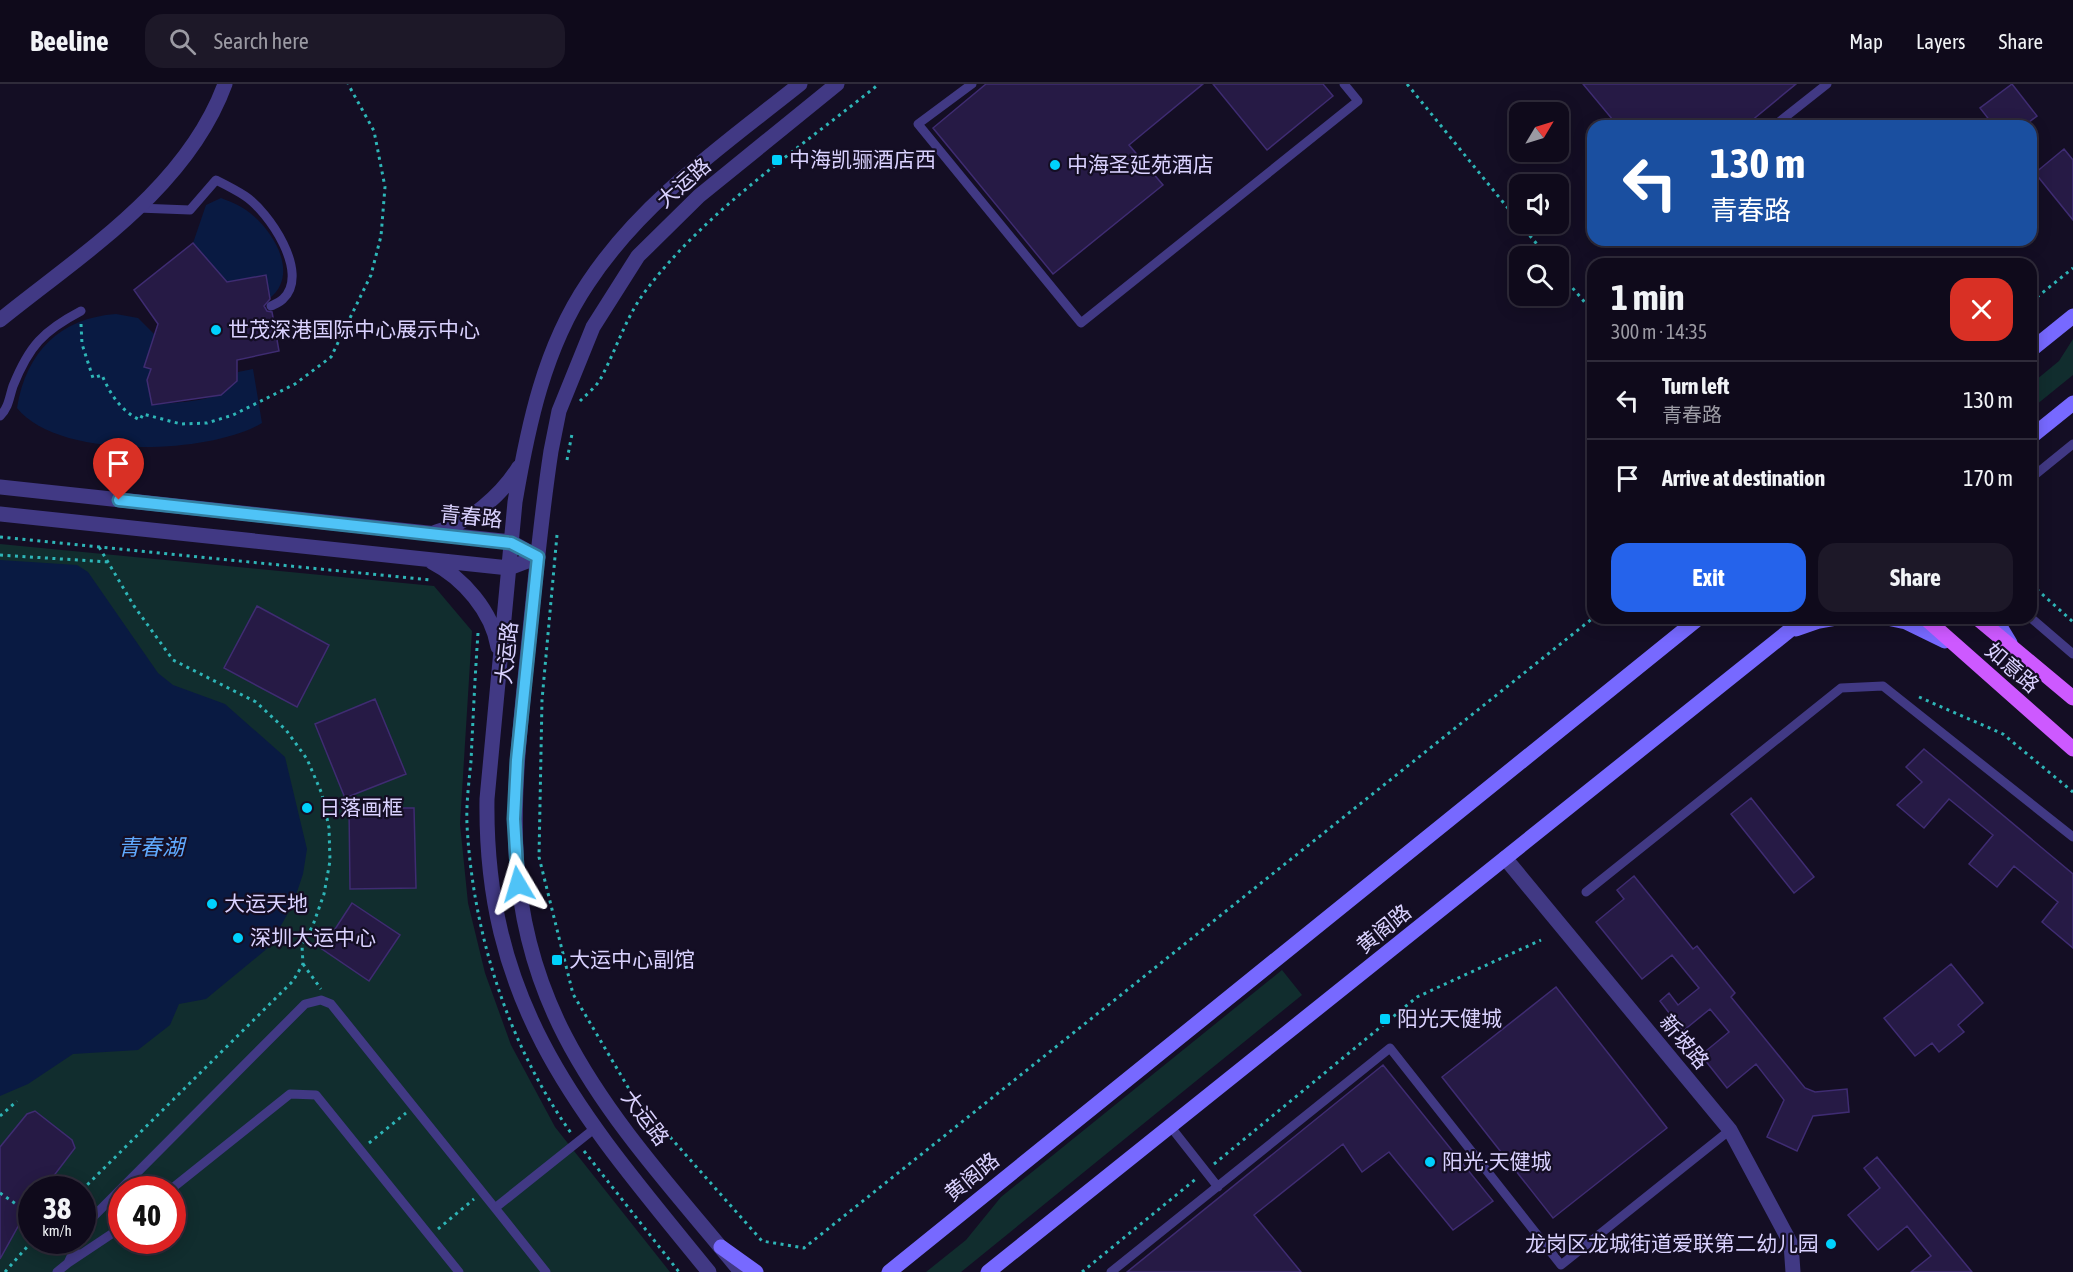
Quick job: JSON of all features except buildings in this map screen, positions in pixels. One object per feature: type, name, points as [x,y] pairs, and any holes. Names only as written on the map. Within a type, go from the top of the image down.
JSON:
[{"type":"main road","points":[[2037,345],[2073,316]]},
{"type":"main road","points":[[2037,431],[2073,403]]},
{"type":"main road","name":"黄阁路","points":[[889,1272],[1692,624]]},
{"type":"main road","name":"黄阁路","points":[[988,1272],[1798,624]]},
{"type":"main road","points":[[1785,634],[1810,624]]},
{"type":"main road","points":[[1905,624],[1931,633],[1958,649]]},
{"type":"main road","name":"如意路","points":[[1931,624],[2073,749]]},
{"type":"main road","name":"如意路","points":[[1984,624],[2073,698]]},
{"type":"main road","points":[[1999,624],[2014,649]]},
{"type":"main road","points":[[721,1247],[756,1272]]},
{"type":"street","points":[[0,320],[138,208],[169,177],[205,129],[225,84]]},
{"type":"street","name":"大运路","points":[[709,1272],[594,1129],[545,1052],[510,969],[497,921],[490,884],[486,832],[487,799],[511,543],[522,461],[545,372],[564,326],[593,275],[617,243],[651,207],[685,175],[800,84]]},
{"type":"street","name":"大运路","points":[[741,1272],[621,1123],[590,1080],[565,1036],[545,993],[530,948],[514,862],[517,760],[545,487],[559,411],[592,327],[616,286],[638,256],[667,225],[837,84]]},
{"type":"street","points":[[429,533],[457,524],[483,507],[508,482],[522,461]]},
{"type":"street","name":"青春路","points":[[0,487],[511,543],[538,557]]},
{"type":"street","points":[[0,514],[509,568],[538,557]]},
{"type":"street","points":[[427,559],[457,580],[482,608],[497,640],[500,658]]},
{"type":"street","name":"新坡路","points":[[1505,858],[1730,1130],[1791,1244],[1794,1272]]},
{"type":"lane","points":[[972,84],[918,123],[1081,323],[1358,101],[1344,84]]},
{"type":"lane","points":[[1782,120],[1827,84]]},
{"type":"lane","points":[[138,208],[190,210],[216,180],[246,196],[285,243],[292,270],[290,286],[284,299],[271,306]]},
{"type":"lane","points":[[2,412],[19,370],[39,339],[52,327],[81,311]]},
{"type":"lane","points":[[2037,473],[2073,444]]},
{"type":"lane","points":[[2037,623],[2073,654]]},
{"type":"lane","points":[[1586,892],[1842,688],[1883,686],[2073,837]]},
{"type":"lane","points":[[96,1214],[305,1005],[321,1000],[331,1004],[546,1272]]},
{"type":"lane","points":[[1111,1272],[1390,1048],[1561,1265],[1730,1130]]},
{"type":"lane","points":[[186,1177],[290,1094],[316,1095],[459,1272]]},
{"type":"lane","points":[[1170,1126],[1218,1187]]},
{"type":"lane","points":[[495,1208],[594,1129]]},
{"type":"lane","points":[[57,1272],[108,1236]]},
{"type":"lane","points":[[68,1263],[72,1254]]},
{"type":"path","points":[[578,404],[600,380],[621,331],[646,290],[680,249],[716,215],[879,84]]},
{"type":"path","points":[[1407,84],[1509,209]]},
{"type":"path","points":[[1529,234],[1539,246]]},
{"type":"path","points":[[2037,297],[2073,268]]},
{"type":"path","points":[[1569,284],[1587,305]]},
{"type":"path","points":[[566,468],[574,425]]},
{"type":"path","points":[[558,526],[542,700],[539,857],[573,994],[632,1094],[762,1241],[804,1248],[1587,623]]},
{"type":"path","points":[[0,537],[438,580]]},
{"type":"path","points":[[99,548],[134,606],[173,660],[256,702],[286,730],[307,759],[322,794],[329,828],[330,861],[324,894],[313,925],[302,946],[303,964],[331,1004]]},
{"type":"path","points":[[0,555],[108,562]]},
{"type":"path","points":[[2037,589],[2073,622]]},
{"type":"path","points":[[478,628],[467,824],[475,902],[493,971],[518,1040],[555,1110],[577,1142],[679,1272]]},
{"type":"path","points":[[1912,694],[2003,734],[2073,792]]},
{"type":"path","points":[[1082,1272],[1417,997],[1542,940]]},
{"type":"path","points":[[96,1176],[293,981],[303,964]]},
{"type":"path","points":[[0,1116],[17,1101]]},
{"type":"path","points":[[360,1150],[414,1107]]},
{"type":"path","points":[[430,1236],[483,1192]]},
{"type":"path","points":[[0,1193],[18,1205]]},
{"type":"path","points":[[5,1272],[21,1254]]},
{"type":"green space","points":[[2073,339],[2073,375],[2037,404],[2037,379],[2059,361]]},
{"type":"green space","name":"深圳大运中心","points":[[0,544],[434,586],[472,631],[460,824],[468,903],[485,973],[511,1045],[555,1127],[670,1272],[0,1272]]},
{"type":"green space","points":[[1282,970],[1302,995],[961,1272],[926,1272],[966,1240],[1001,1197]]},
{"type":"water","points":[[221,198],[240,206],[265,227],[279,251],[283,264],[283,276],[279,288],[270,298],[265,275],[227,282],[193,243],[206,205]]},
{"type":"water","points":[[116,314],[138,318],[155,335],[144,367],[151,369],[152,405],[203,399],[216,395],[226,390],[234,382],[238,372],[253,369],[262,423],[238,434],[207,441],[172,446],[135,447],[99,444],[65,437],[37,425],[17,408],[28,370],[49,342],[78,322]]},
{"type":"water","name":"青春湖","points":[[0,560],[77,565],[88,572],[158,673],[173,685],[225,704],[285,757],[307,849],[303,874],[293,904],[269,947],[206,999],[179,1004],[170,1025],[138,1050],[73,1054],[28,1084],[0,1096]]},
{"type":"place","name":"中海凯骊酒店西","points":[[777,160]]},
{"type":"place","name":"中海圣延苑酒店","points":[[1055,165]]},
{"type":"place","name":"世茂深港国际中心展示中心","points":[[216,330]]},
{"type":"place","name":"日落画框","points":[[307,808]]},
{"type":"place","name":"大运天地","points":[[212,904]]},
{"type":"place","name":"深圳大运中心","points":[[238,938]]},
{"type":"place","name":"大运中心副馆","points":[[557,960]]},
{"type":"place","name":"阳光天健城","points":[[1385,1019]]},
{"type":"place","name":"阳光·天健城","points":[[1430,1162]]},
{"type":"place","name":"龙岗区龙城街道爱联第二幼儿园","points":[[1831,1244]]},
{"type":"route","points":[[119,500],[511,543],[538,557],[517,760],[514,862],[518,884]]}]
